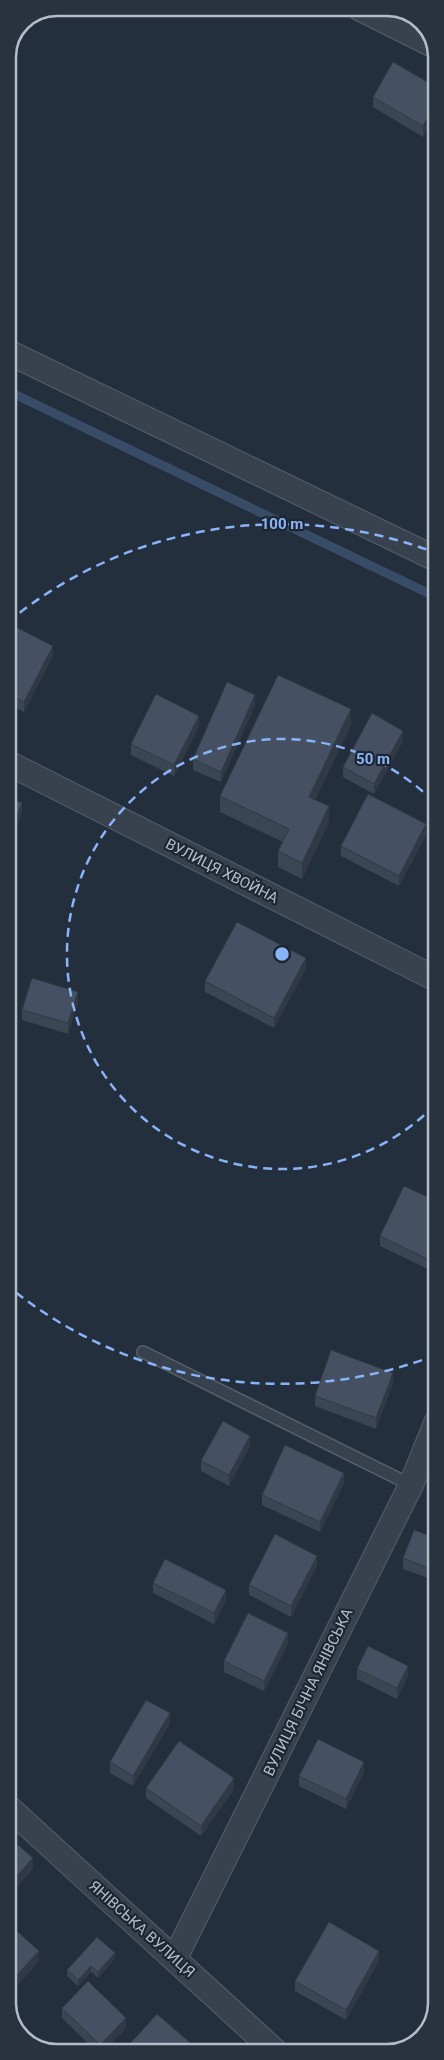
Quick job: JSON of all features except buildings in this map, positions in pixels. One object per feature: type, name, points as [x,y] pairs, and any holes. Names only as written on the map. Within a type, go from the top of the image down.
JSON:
[{"type":"street","points":[[375,16],[425,41]]},
{"type":"street","points":[[16,356],[428,555]]},
{"type":"street","name":"ВУЛИЦЯ ХВОЙНА","points":[[16,767],[428,975]]},
{"type":"street","name":"ВУЛИЦЯ БІЧНА ЯНІВСЬКА","points":[[175,1958],[411,1485],[428,1443]]},
{"type":"street","name":"ЯНІВСЬКА ВУЛИЦЯ","points":[[16,1814],[175,1958],[264,2044]]},
{"type":"lane","points":[[143,1352],[411,1485]]},
{"type":"waterway","points":[[16,395],[428,593]]}]
